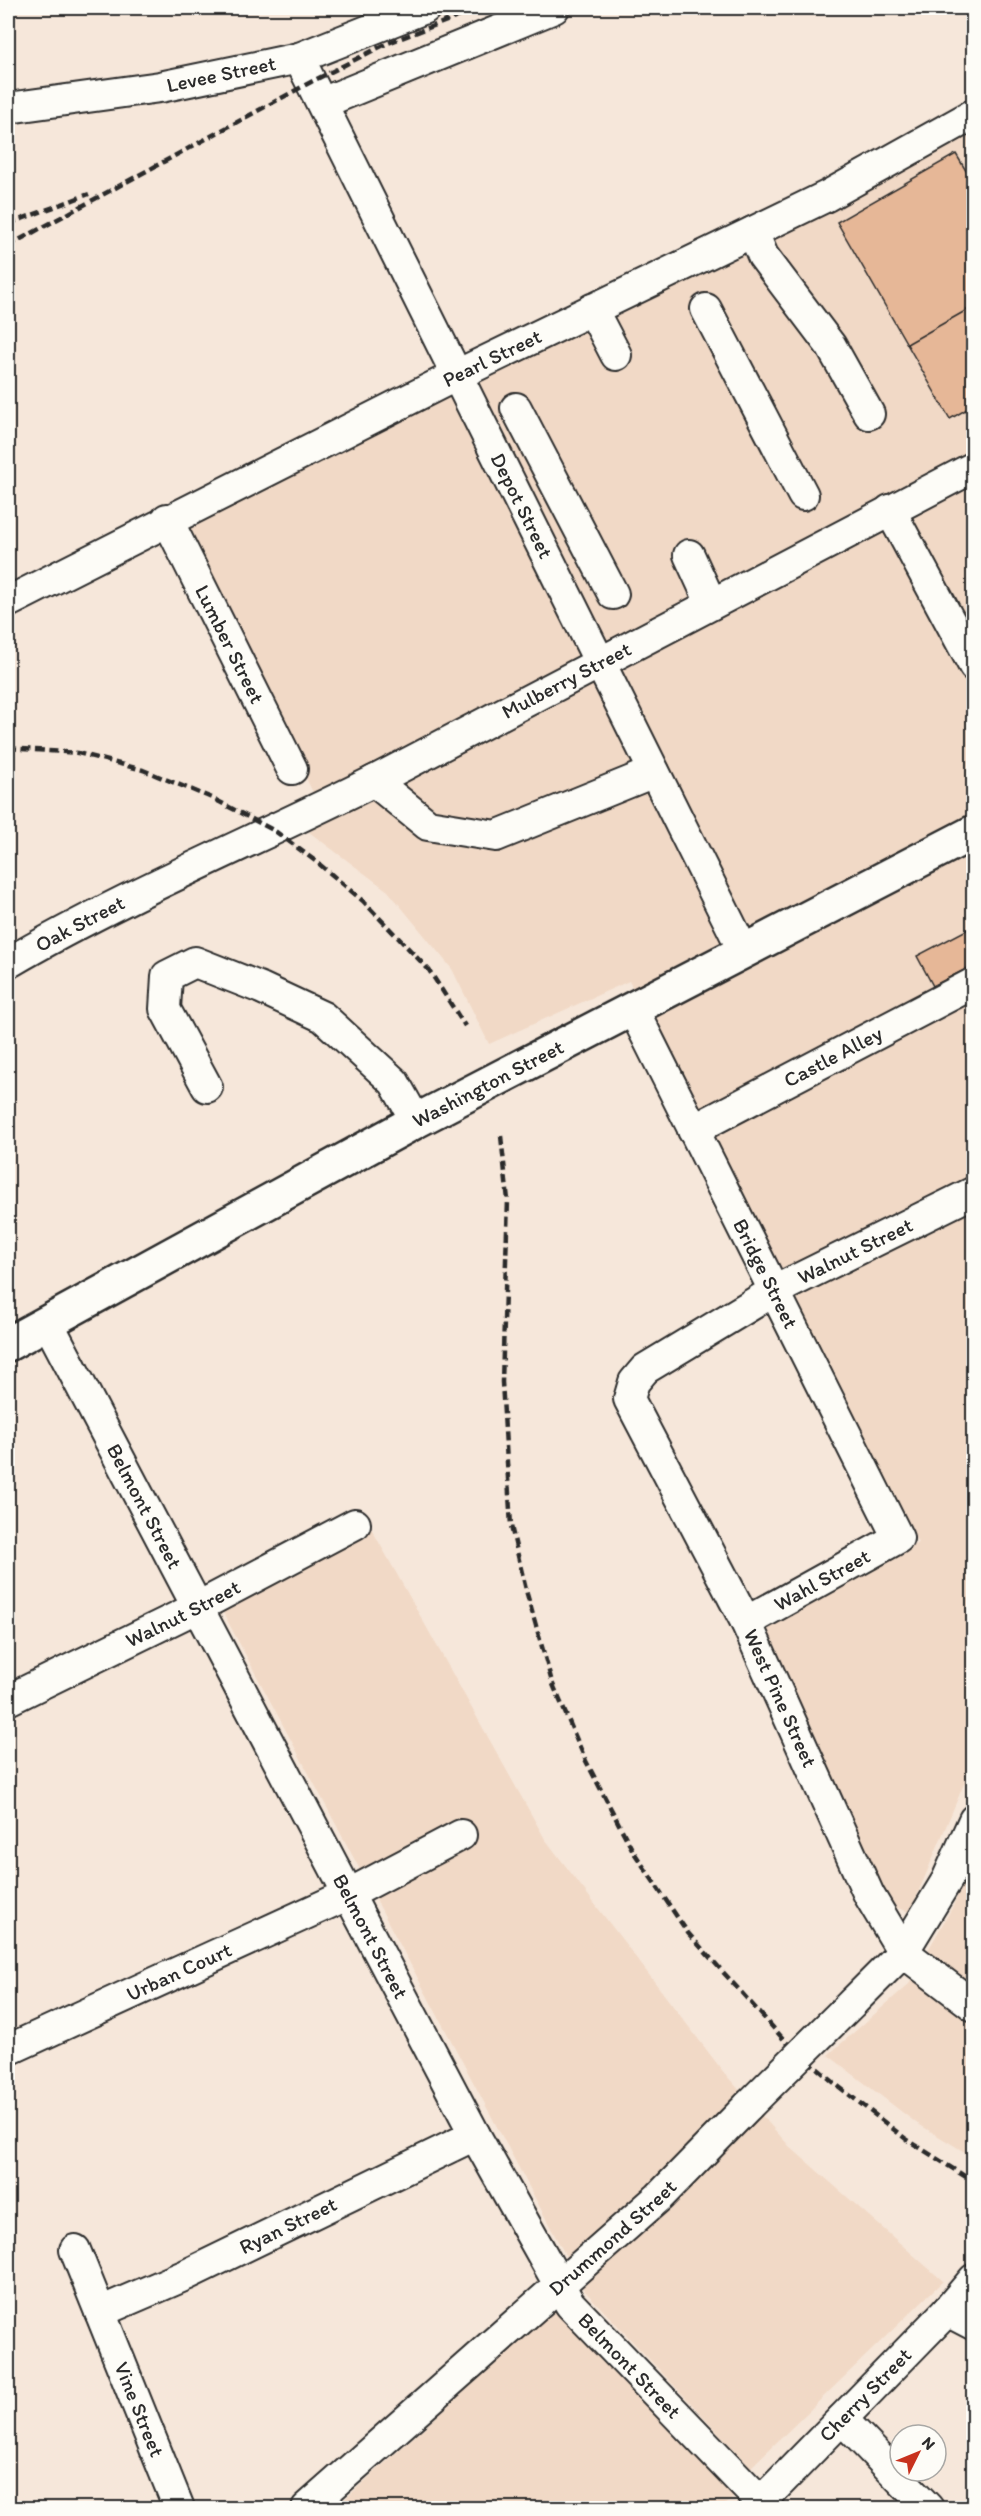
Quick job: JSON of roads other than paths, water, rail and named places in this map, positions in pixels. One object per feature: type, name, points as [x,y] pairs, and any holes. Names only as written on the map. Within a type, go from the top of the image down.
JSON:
[{"type":"main road","name":"Washington Street","points":[[8,1344],[416,1121],[974,832]]},
{"type":"street","name":"Levee Street","points":[[8,108],[160,87],[299,58],[425,8]]},
{"type":"street","points":[[322,103],[554,8]]},
{"type":"street","name":"Depot Street","points":[[299,58],[744,952]]},
{"type":"street","name":"Pearl Street","points":[[8,602],[167,519],[753,232],[899,157],[974,114]]},
{"type":"street","points":[[753,232],[763,256],[831,346],[869,414]]},
{"type":"street","points":[[592,309],[616,355]]},
{"type":"street","points":[[706,309],[803,495]]},
{"type":"street","points":[[516,408],[613,594]]},
{"type":"street","name":"Mulberry Street","points":[[153,884],[275,831],[374,781],[974,467]]},
{"type":"street","points":[[890,510],[974,666]]},
{"type":"street","name":"Lumber Street","points":[[167,519],[292,769]]},
{"type":"street","points":[[689,555],[711,603]]},
{"type":"street","points":[[374,781],[428,825],[496,836],[654,772]]},
{"type":"street","name":"Oak Street","points":[[8,963],[153,884]]},
{"type":"street","points":[[207,1087],[165,1009],[167,976],[195,962],[261,988],[323,1017],[394,1082],[416,1121]]},
{"type":"street","name":"Castle Alley","points":[[693,1130],[974,983]]},
{"type":"street","name":"Bridge Street","points":[[633,1009],[898,1538]]},
{"type":"street","name":"Walnut Street","points":[[645,1369],[774,1291],[974,1192]]},
{"type":"street","name":"Belmont Street","points":[[48,1323],[475,2135],[570,2304],[758,2505]]},
{"type":"street","name":"West Pine Street","points":[[645,1369],[634,1382],[629,1399],[746,1622],[869,1895],[903,1952],[974,2006]]},
{"type":"street","name":"Walnut Street","points":[[8,1700],[198,1607],[355,1524]]},
{"type":"street","name":"Wahl Street","points":[[746,1622],[898,1538]]},
{"type":"street","name":"Drummond Street","points":[[307,2508],[561,2286],[659,2197],[903,1952],[946,1880],[974,1820]]},
{"type":"street","name":"Urban Court","points":[[8,2050],[349,1893],[461,1835]]},
{"type":"street","name":"Ryan Street","points":[[100,2312],[197,2270],[475,2135]]},
{"type":"street","name":"Vine Street","points":[[75,2250],[179,2508]]},
{"type":"street","points":[[961,2294],[974,2325]]},
{"type":"street","name":"Cherry Street","points":[[758,2505],[961,2294]]},
{"type":"street","points":[[842,2419],[928,2508]]},
{"type":"railway","points":[[8,246],[311,82],[388,43],[481,8]]},
{"type":"railway","points":[[8,224],[89,194]]},
{"type":"railway","points":[[8,748],[78,753],[143,770],[212,798],[275,831],[363,901],[429,970],[465,1026]]},
{"type":"railway","points":[[501,1136],[508,1200],[502,1382],[511,1526],[527,1594],[552,1682],[586,1761],[633,1851],[688,1933],[786,2042],[906,2139],[974,2182]]}]
